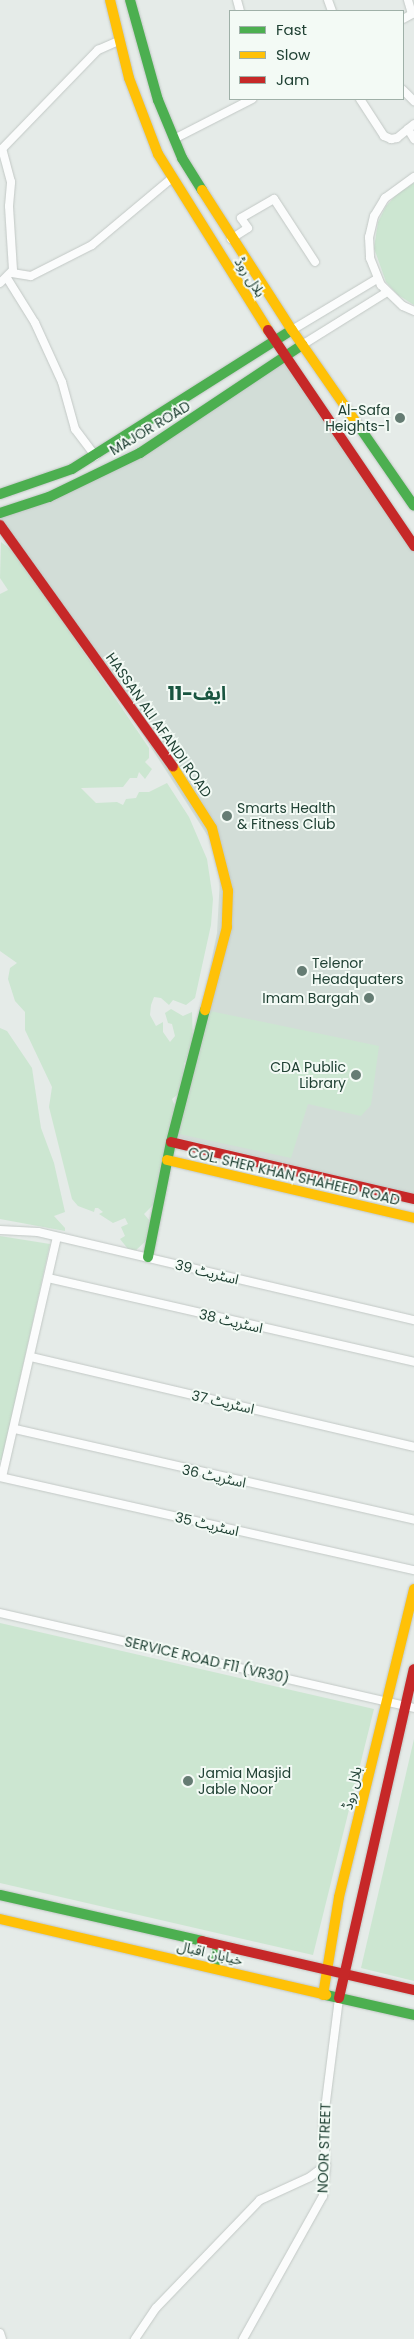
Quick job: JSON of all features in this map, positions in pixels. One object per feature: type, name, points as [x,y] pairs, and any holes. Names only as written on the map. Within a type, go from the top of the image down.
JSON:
[{"type":"street","name":"ہلال روڈ","points":[[110,0],[118,41],[145,120],[172,178],[275,340],[414,546]]},
{"type":"street","name":"ہلال روڈ","points":[[130,0],[153,83],[174,139],[231,239],[414,506]]},
{"type":"street","points":[[404,18],[412,14],[408,0]]},
{"type":"street","points":[[95,456],[75,429],[62,382],[35,323],[9,276],[11,182],[1,150],[98,50],[118,41]]},
{"type":"street","points":[[404,91],[414,100]]},
{"type":"street","points":[[174,139],[250,100]]},
{"type":"street","points":[[361,100],[384,136],[397,138],[411,126],[414,139]]},
{"type":"street","points":[[414,177],[385,198],[374,216],[369,251],[377,279],[387,292],[414,311]]},
{"type":"street","points":[[0,283],[9,276],[31,276],[92,245],[172,178]]},
{"type":"street","points":[[231,239],[248,228],[241,218],[274,199],[315,262]]},
{"type":"street","points":[[292,330],[377,279]]},
{"type":"street","points":[[302,345],[387,292]]},
{"type":"street","name":"MAJOR ROAD","points":[[0,494],[72,468],[95,456],[292,330]]},
{"type":"street","name":"MAJOR ROAD","points":[[0,513],[49,497],[140,452],[287,358],[302,345]]},
{"type":"street","name":"HASSAN ALI AFANDI ROAD","points":[[0,525],[185,784],[212,828],[222,858],[228,891],[226,927],[170,1142],[148,1257]]},
{"type":"street","name":"COL. SHER KHAN SHAHEED ROAD","points":[[170,1142],[414,1199]]},
{"type":"street","name":"COL. SHER KHAN SHAHEED ROAD","points":[[167,1160],[414,1218]]},
{"type":"street","name":"اسٹریٹ 39","points":[[0,1230],[57,1237],[414,1320]]},
{"type":"street","points":[[1,1477],[15,1429],[57,1237]]},
{"type":"street","name":"اسٹریٹ 38","points":[[48,1278],[414,1362]]},
{"type":"street","name":"اسٹریٹ 37","points":[[31,1357],[414,1447]]},
{"type":"street","name":"اسٹریٹ 36","points":[[15,1429],[414,1520]]},
{"type":"street","name":"اسٹریٹ 35","points":[[1,1477],[414,1570]]},
{"type":"street","name":"ہلال روڈ","points":[[322,1995],[326,1969],[386,1700],[414,1589]]},
{"type":"street","name":"SERVICE ROAD F11 (VR30)","points":[[0,1614],[386,1700],[410,1707]]},
{"type":"street","points":[[339,1998],[343,1974],[410,1707],[414,1669]]},
{"type":"street","name":"خیابان اقبال","points":[[0,1895],[414,1990]]},
{"type":"street","name":"خیابان اقبال","points":[[0,1918],[322,1995],[414,2014]]},
{"type":"street","points":[[214,1968],[218,1945]]},
{"type":"street","name":"NOOR STREET","points":[[243,2339],[323,2196],[326,2165],[323,2126],[339,1998]]},
{"type":"street","points":[[135,2339],[156,2308],[260,2200],[310,2177],[326,2165]]},
{"type":"street","points":[[0,2334],[2,2339]]},
{"type":"shaded area","points":[[287,358],[414,549],[414,1194],[176,1137],[217,933],[220,878],[211,841],[87,647],[0,525],[0,515],[102,471]]},
{"type":"green space","points":[[414,183],[414,305],[398,295],[386,282],[374,248],[378,222],[386,206],[398,193]]},
{"type":"green space","points":[[1,542],[17,554],[149,748],[149,758],[145,762],[152,769],[145,779],[139,772],[137,778],[130,778],[123,787],[81,788],[96,803],[117,802],[123,805],[126,799],[136,798],[139,792],[149,792],[167,783],[189,817],[207,859],[213,899],[211,925],[195,998],[186,1005],[173,1000],[169,1005],[161,998],[154,997],[151,1005],[150,1015],[156,1026],[163,1022],[163,1032],[170,1042],[175,1036],[172,1024],[168,1023],[165,1013],[171,1009],[183,1016],[192,1012],[193,1042],[184,1064],[182,1091],[172,1099],[176,1109],[155,1203],[144,1214],[150,1221],[147,1240],[135,1251],[128,1249],[120,1239],[125,1236],[121,1227],[128,1224],[125,1218],[113,1223],[99,1214],[103,1212],[98,1208],[95,1208],[94,1212],[78,1206],[72,1199],[49,1107],[52,1087],[25,1030],[25,1012],[15,1001],[8,979],[10,968],[17,963],[0,951],[0,594],[8,590],[0,578]]},
{"type":"green space","points":[[210,1011],[379,1046],[371,1105],[361,1116],[308,1104],[291,1158],[179,1134]]},
{"type":"green space","points":[[0,1028],[7,1031],[32,1068],[41,1128],[54,1163],[65,1212],[54,1216],[65,1228],[65,1231],[0,1219]]},
{"type":"green space","points":[[0,1236],[50,1244],[2,1460],[0,1460]]},
{"type":"green space","points":[[0,1623],[374,1709],[313,1955],[0,1883]]},
{"type":"green space","points":[[414,1739],[414,1981],[361,1968]]},
{"type":"traffic: fast","points":[[130,0],[158,100],[182,158],[202,190]]},
{"type":"traffic: fast","points":[[0,494],[72,469],[292,330]]},
{"type":"traffic: fast","points":[[0,513],[49,497],[140,453],[302,345]]},
{"type":"traffic: fast","points":[[358,425],[414,506]]},
{"type":"traffic: fast","points":[[148,1257],[171,1142],[205,1010]]},
{"type":"traffic: fast","points":[[0,1895],[202,1941]]},
{"type":"traffic: fast","points":[[214,1968],[218,1945]]},
{"type":"traffic: fast","points":[[326,1995],[414,2015]]},
{"type":"traffic: slow","points":[[110,0],[129,78],[158,154],[268,330]]},
{"type":"traffic: slow","points":[[202,190],[292,330],[358,425]]},
{"type":"traffic: slow","points":[[173,767],[212,828],[228,891],[227,927],[205,1010]]},
{"type":"traffic: slow","points":[[167,1160],[414,1218]]},
{"type":"traffic: slow","points":[[323,1995],[339,1897],[414,1589]]},
{"type":"traffic: slow","points":[[0,1919],[326,1995]]},
{"type":"traffic: jam","points":[[268,330],[414,546]]},
{"type":"traffic: jam","points":[[0,525],[173,767]]},
{"type":"traffic: jam","points":[[171,1142],[414,1199]]},
{"type":"traffic: jam","points":[[339,1998],[414,1669]]},
{"type":"traffic: jam","points":[[202,1941],[414,1990]]},
{"type":"place","name":"Al-Safa Heights-1","points":[[400,418]]},
{"type":"place","name":"Smarts Health & Fitness Club","points":[[227,816]]},
{"type":"place","name":"Telenor Headquaters","points":[[302,971]]},
{"type":"place","name":"Imam Bargah","points":[[369,998]]},
{"type":"place","name":"CDA Public Library","points":[[356,1075]]},
{"type":"place","name":"Jamia Masjid Jable Noor","points":[[188,1781]]},
{"type":"district","name":"ایف-11","points":[[197,694]]}]
